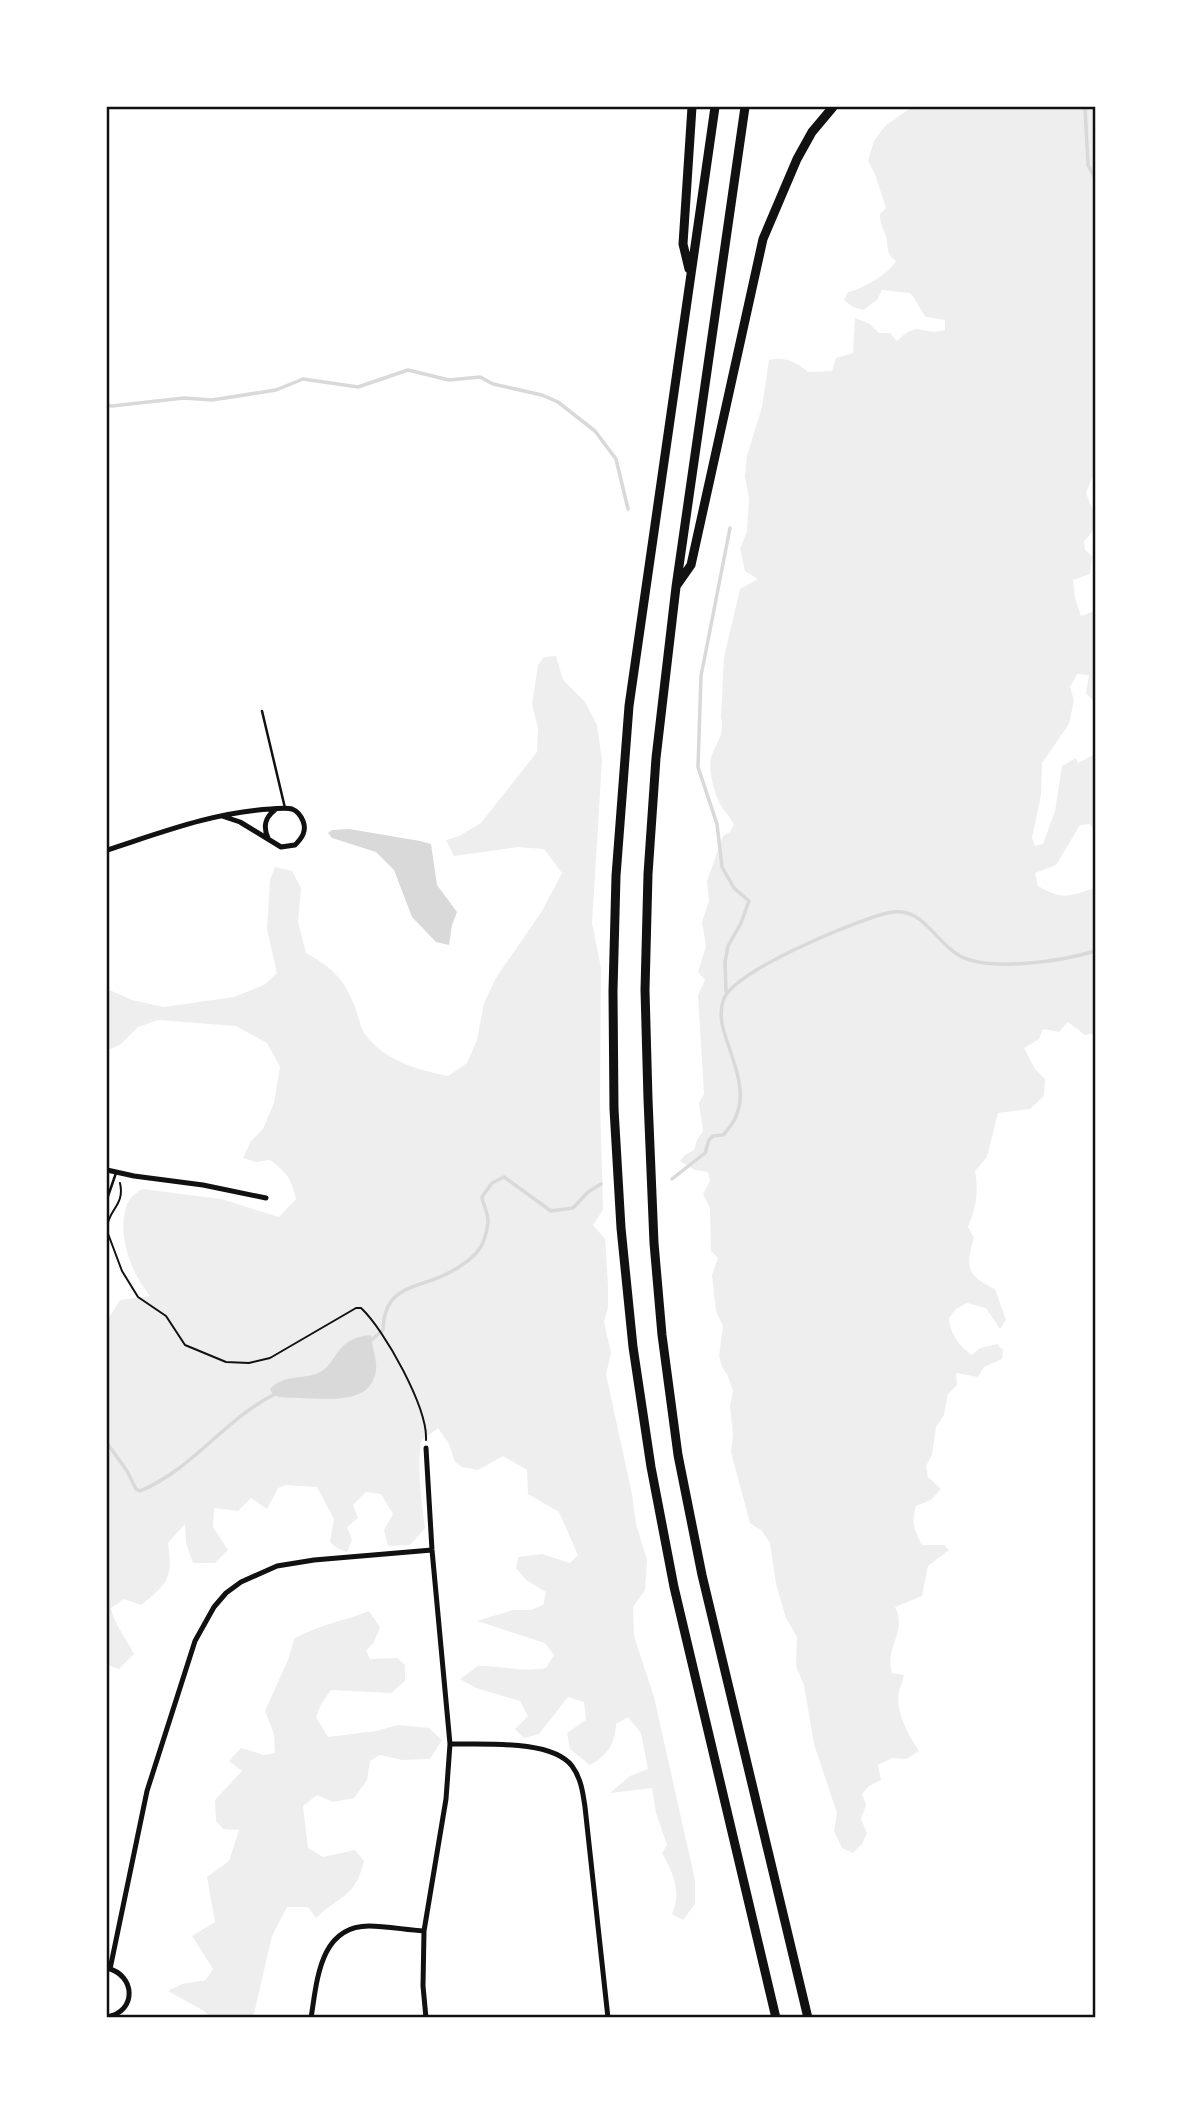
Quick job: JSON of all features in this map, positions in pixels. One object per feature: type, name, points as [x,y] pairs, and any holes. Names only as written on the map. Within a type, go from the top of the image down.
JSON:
[{"type":"highway","points":[[690,274],[683,244],[692,107]]},
{"type":"highway","points":[[715,107],[629,706],[616,876],[614,1109],[621,1228],[632,1334],[651,1467],[674,1587],[775,2018]]},
{"type":"highway","points":[[745,107],[676,586],[656,758],[648,874],[645,990],[652,1191],[662,1335],[678,1455],[702,1575],[808,2018]]},
{"type":"highway","points":[[676,586],[691,565],[763,239],[797,159],[812,132],[833,107]]},
{"type":"street","points":[[275,845],[267,837],[265,827],[270,815],[285,809]]},
{"type":"street","points":[[107,850],[194,822],[222,816],[242,812],[285,809],[299,814],[303,821],[303,835],[286,848],[275,845],[240,822],[222,816]]},
{"type":"street","points":[[107,1170],[266,1198]]},
{"type":"street","points":[[426,1448],[432,1550],[450,1744],[446,1799],[424,1931],[423,1986],[426,2018]]},
{"type":"street","points":[[107,2017],[122,2010],[129,1996],[124,1977],[109,1969],[147,1791],[195,1641],[214,1607],[233,1587],[250,1576],[286,1563],[432,1550]]},
{"type":"street","points":[[450,1744],[541,1749],[560,1756],[573,1767],[580,1783],[585,1807],[608,2018]]},
{"type":"street","points":[[311,2018],[321,1962],[327,1948],[338,1936],[369,1926],[424,1931]]},
{"type":"lane","points":[[262,710],[285,809]]},
{"type":"lane","points":[[107,1199],[116,1173]]},
{"type":"path","points":[[116,1173],[121,1186],[121,1198],[107,1222],[107,1229],[122,1271],[138,1297],[166,1316],[185,1345],[226,1362],[250,1363],[270,1358],[356,1308],[365,1312],[394,1355],[419,1401],[427,1432],[426,1448]]},
{"type":"shaded area","points":[[912,107],[1095,107],[1095,470],[1086,493],[1095,523],[1084,541],[1085,550],[1092,556],[1090,574],[1073,580],[1081,616],[1095,611],[1095,703],[1086,693],[1089,675],[1077,674],[1070,687],[1074,700],[1069,724],[1042,763],[1041,795],[1032,838],[1035,846],[1043,844],[1055,811],[1062,766],[1076,758],[1078,763],[1095,754],[1095,833],[1090,824],[1080,825],[1056,865],[1035,873],[1038,886],[1054,894],[1066,896],[1095,888],[1095,1033],[1085,1035],[1068,1022],[1059,1032],[1043,1029],[1039,1039],[1024,1048],[1035,1069],[1045,1079],[1044,1096],[1030,1109],[998,1113],[987,1157],[975,1171],[976,1199],[968,1227],[974,1238],[969,1263],[979,1280],[995,1289],[1006,1320],[1000,1329],[986,1308],[967,1303],[956,1309],[949,1318],[956,1339],[972,1355],[980,1348],[997,1344],[1003,1350],[1002,1359],[984,1367],[978,1377],[956,1373],[957,1385],[948,1394],[944,1415],[936,1427],[932,1455],[926,1466],[928,1477],[941,1489],[931,1500],[916,1506],[914,1521],[922,1545],[944,1545],[949,1550],[928,1566],[922,1596],[895,1607],[899,1624],[890,1664],[892,1673],[904,1675],[899,1691],[899,1707],[907,1730],[919,1751],[906,1759],[892,1758],[878,1765],[881,1780],[869,1786],[862,1794],[866,1805],[861,1819],[867,1833],[862,1844],[853,1853],[842,1848],[834,1831],[837,1813],[814,1744],[804,1685],[796,1666],[797,1637],[786,1618],[776,1584],[770,1543],[762,1531],[750,1523],[731,1452],[733,1435],[730,1405],[733,1391],[719,1356],[723,1326],[716,1311],[712,1275],[718,1258],[711,1251],[710,1208],[703,1194],[710,1181],[708,1172],[695,1170],[680,1161],[694,1150],[703,1131],[699,1103],[704,1094],[698,995],[705,980],[698,972],[706,946],[702,922],[709,901],[707,881],[723,836],[730,832],[734,825],[717,798],[710,768],[722,729],[724,657],[740,589],[758,579],[745,571],[740,549],[747,531],[747,456],[762,407],[769,360],[790,361],[808,372],[832,371],[836,358],[853,353],[855,318],[870,324],[879,333],[890,333],[897,341],[916,329],[937,332],[945,330],[945,320],[926,317],[910,293],[882,290],[877,300],[863,310],[844,300],[848,292],[875,280],[896,261],[889,253],[880,217],[886,208],[868,161],[874,141],[885,126]]},
{"type":"shaded area","points":[[556,656],[563,680],[585,702],[597,725],[602,760],[592,923],[601,968],[603,1210],[593,1225],[605,1239],[608,1307],[604,1322],[611,1353],[606,1374],[636,1524],[647,1560],[645,1590],[633,1607],[634,1636],[654,1697],[695,1880],[695,1904],[683,1920],[672,1914],[676,1890],[673,1875],[662,1853],[667,1845],[656,1813],[652,1788],[610,1793],[630,1776],[648,1769],[641,1733],[628,1717],[616,1724],[609,1749],[590,1765],[570,1749],[567,1733],[586,1720],[584,1702],[568,1697],[539,1734],[524,1738],[515,1729],[528,1716],[520,1701],[476,1688],[460,1679],[478,1666],[546,1668],[554,1655],[545,1643],[477,1621],[513,1610],[531,1610],[543,1605],[546,1592],[526,1580],[516,1568],[518,1557],[542,1554],[570,1563],[578,1555],[559,1512],[528,1494],[527,1470],[503,1456],[478,1470],[462,1467],[455,1462],[449,1444],[438,1428],[421,1441],[419,1474],[425,1528],[410,1545],[388,1546],[384,1530],[393,1514],[381,1494],[366,1492],[353,1505],[358,1518],[347,1527],[352,1540],[347,1552],[330,1542],[334,1519],[317,1487],[286,1485],[278,1488],[267,1509],[251,1498],[238,1511],[214,1508],[213,1527],[228,1550],[215,1563],[193,1563],[186,1543],[185,1524],[168,1543],[169,1572],[158,1591],[141,1605],[124,1599],[111,1608],[117,1625],[134,1654],[119,1669],[107,1665],[107,1321],[120,1300],[150,1296],[137,1276],[127,1251],[123,1224],[129,1200],[142,1189],[221,1199],[279,1217],[296,1199],[288,1176],[270,1160],[256,1162],[243,1158],[251,1141],[263,1129],[274,1103],[280,1067],[267,1043],[236,1026],[158,1020],[138,1027],[120,1045],[107,1050],[107,989],[132,1000],[164,1007],[234,997],[264,985],[277,973],[267,929],[270,880],[275,867],[292,871],[301,888],[298,922],[306,953],[330,969],[342,982],[351,997],[364,1033],[372,1042],[391,1057],[436,1074],[448,1076],[467,1063],[477,1040],[484,1003],[496,978],[542,911],[562,873],[544,849],[518,847],[454,856],[446,840],[481,823],[537,752],[538,728],[532,704],[538,665],[544,657]]},
{"type":"shaded area","points":[[349,829],[431,844],[437,885],[457,912],[449,945],[436,942],[412,917],[394,870],[376,852],[332,838],[328,833],[332,830]]},
{"type":"shaded area","points":[[371,1335],[376,1373],[369,1387],[362,1393],[331,1399],[273,1395],[270,1389],[275,1384],[318,1373],[343,1346],[359,1337]]},
{"type":"shaded area","points":[[369,1611],[380,1627],[374,1642],[366,1651],[370,1659],[397,1658],[405,1665],[405,1681],[391,1693],[331,1690],[316,1717],[328,1737],[376,1731],[398,1725],[429,1728],[442,1740],[430,1759],[402,1760],[380,1755],[370,1761],[367,1780],[354,1798],[333,1802],[317,1795],[303,1806],[308,1848],[323,1857],[355,1850],[364,1861],[360,1873],[351,1889],[316,1918],[308,1907],[287,1907],[272,1936],[253,2018],[212,2018],[168,1991],[182,1984],[206,1980],[213,1969],[192,1936],[215,1922],[207,1877],[229,1861],[239,1830],[223,1829],[216,1821],[215,1800],[242,1771],[229,1761],[241,1748],[264,1755],[275,1753],[274,1734],[265,1711],[288,1660],[294,1639]]},
{"type":"waterway","points":[[1085,107],[1088,165],[1095,178]]},
{"type":"waterway","points":[[107,405],[184,398],[212,400],[276,390],[303,379],[358,387],[408,370],[449,380],[480,377],[493,384],[542,395],[558,402],[595,431],[616,459],[628,509]]},
{"type":"waterway","points":[[726,991],[725,962],[728,946],[749,901],[734,888],[722,867],[717,824],[698,767],[701,676],[730,528]]},
{"type":"waterway","points":[[672,1179],[705,1153],[709,1140],[713,1136],[723,1135],[737,1114],[740,1104],[739,1082],[722,1025],[723,1001],[731,989],[770,962],[823,936],[871,918],[899,912],[919,919],[951,949],[973,961],[1027,963],[1095,951]]},
{"type":"waterway","points":[[368,1343],[383,1330],[387,1308],[398,1294],[447,1274],[476,1253],[483,1243],[488,1223],[482,1197],[492,1183],[504,1177],[551,1211],[573,1208],[588,1192],[601,1184]]},
{"type":"waterway","points":[[107,1443],[136,1489],[140,1491],[176,1470],[240,1417],[275,1394]]}]
